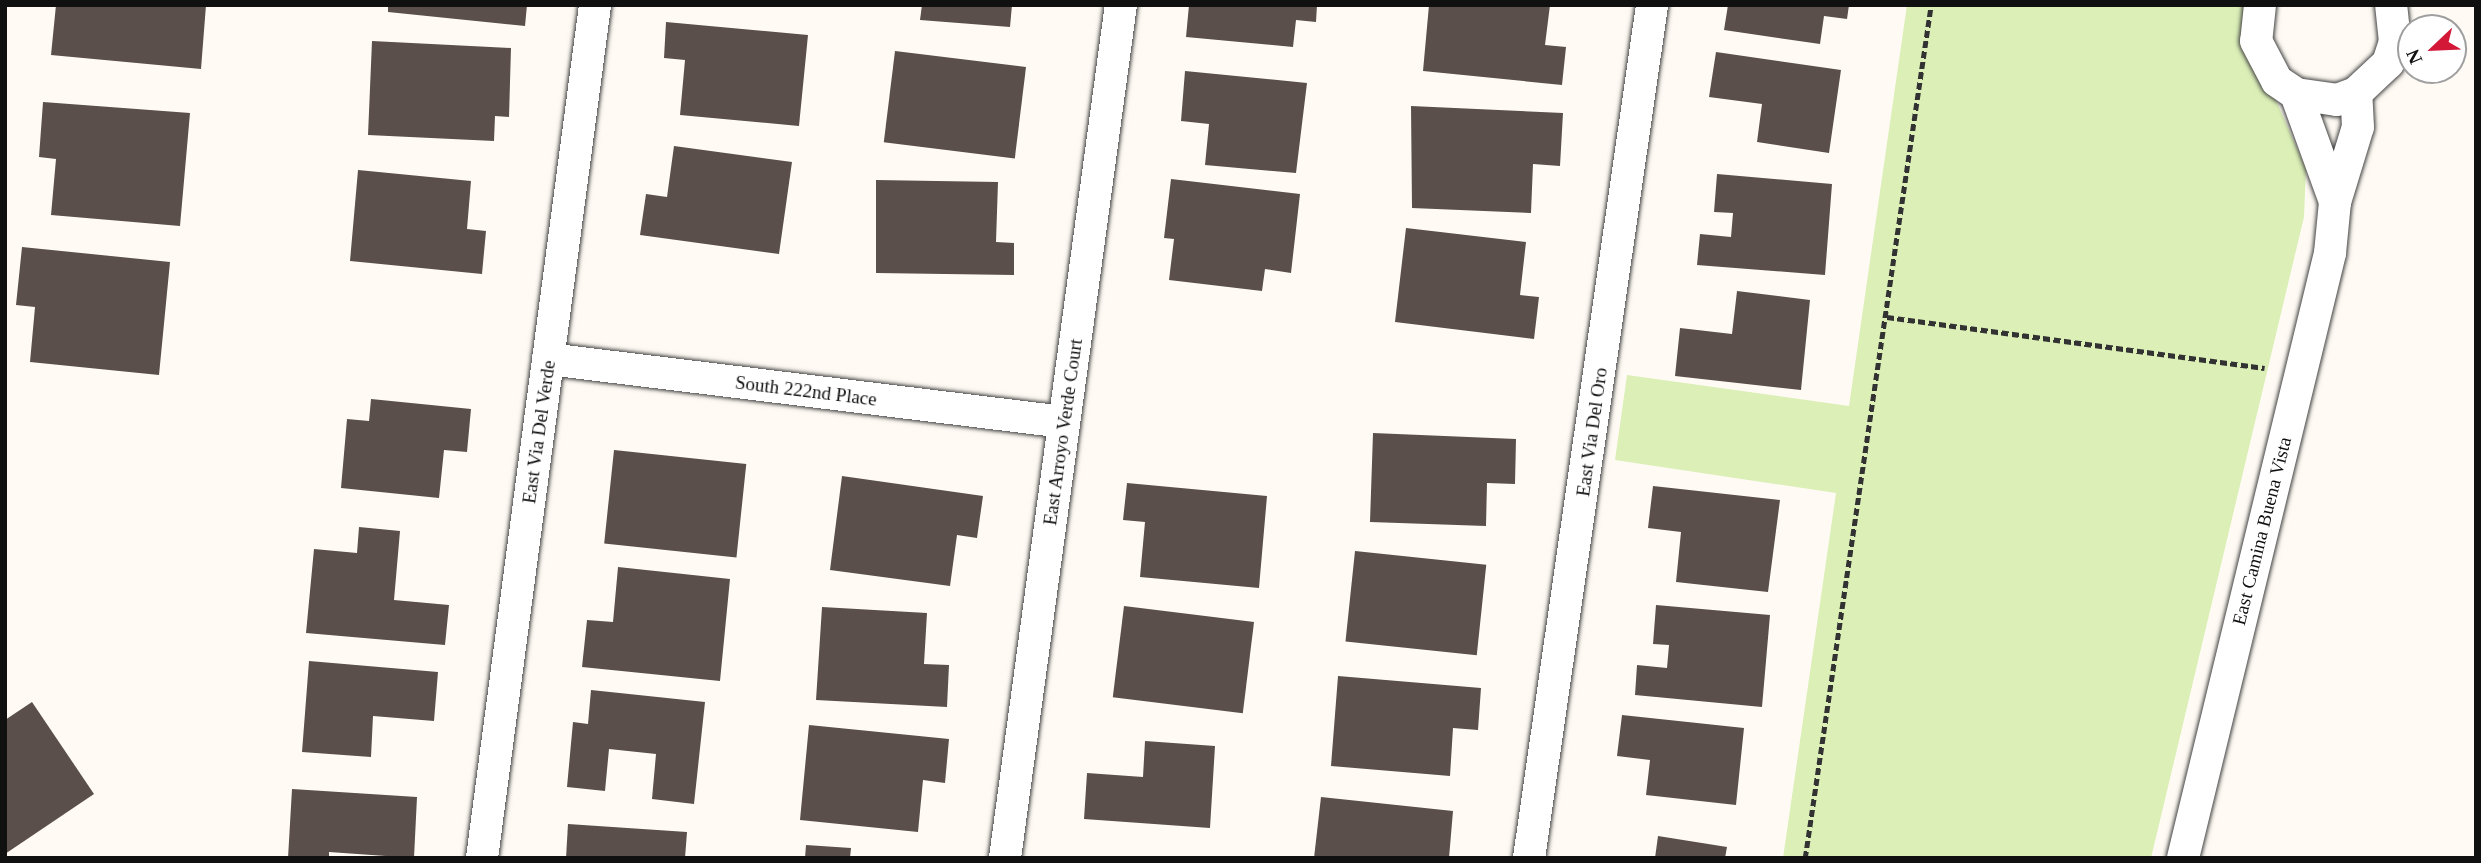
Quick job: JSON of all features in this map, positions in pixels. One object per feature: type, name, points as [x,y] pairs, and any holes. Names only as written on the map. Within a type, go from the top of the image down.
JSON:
[{"type":"street","name":"East Via Del Verde","points":[[482,858],[595,5]]},
{"type":"street","name":"East Arroyo Verde Court","points":[[1005,858],[1121,5]]},
{"type":"street","name":"East Via Del Oro","points":[[1529,858],[1652,5]]},
{"type":"street","points":[[2260,5],[2256,41],[2263,63],[2296,94],[2335,202]]},
{"type":"street","points":[[2296,94],[2337,100],[2357,93],[2388,63],[2395,42],[2391,5]]},
{"type":"street","name":"East Camina Buena Vista","points":[[2183,858],[2301,373],[2335,202],[2357,127],[2357,93]]},
{"type":"street","name":"South 222nd Place","points":[[548,359],[1064,422]]},
{"type":"path","points":[[1805,858],[1931,5]]},
{"type":"path","points":[[1887,317],[2301,373]]},
{"type":"green space","points":[[1907,5],[2248,5],[2275,98],[2306,169],[2304,217],[2151,858],[1783,858],[1836,493],[1615,460],[1627,375],[1849,406]]},
{"type":"building","points":[[56,5],[206,5],[201,69],[51,55]]},
{"type":"building","points":[[388,5],[527,5],[525,26],[388,12]]},
{"type":"building","points":[[922,5],[1012,5],[1010,27],[920,20]]},
{"type":"building","points":[[1189,5],[1317,5],[1316,22],[1296,20],[1293,47],[1186,37]]},
{"type":"building","points":[[1429,5],[1550,5],[1545,45],[1566,47],[1562,85],[1423,71]]},
{"type":"building","points":[[1728,5],[1849,5],[1847,19],[1824,16],[1820,44],[1724,30]]},
{"type":"building","points":[[666,22],[808,35],[799,126],[680,115],[685,60],[664,58]]},
{"type":"building","points":[[372,41],[511,48],[509,117],[495,116],[494,141],[368,135]]},
{"type":"building","points":[[895,51],[1026,67],[1015,158],[884,142]]},
{"type":"building","points":[[1716,52],[1841,70],[1829,153],[1757,142],[1762,104],[1709,97]]},
{"type":"building","points":[[1185,71],[1307,83],[1296,173],[1205,165],[1209,124],[1181,121]]},
{"type":"building","points":[[43,102],[190,113],[180,226],[51,215],[56,159],[39,157]]},
{"type":"building","points":[[1411,106],[1563,113],[1560,166],[1533,164],[1531,213],[1412,208]]},
{"type":"building","points":[[674,146],[792,162],[779,254],[640,235],[646,194],[667,197]]},
{"type":"building","points":[[358,170],[471,181],[467,229],[486,231],[482,274],[350,261]]},
{"type":"building","points":[[1717,174],[1832,184],[1825,275],[1697,265],[1700,234],[1731,237],[1733,213],[1714,212]]},
{"type":"building","points":[[1171,179],[1300,194],[1291,273],[1265,269],[1262,291],[1169,280],[1174,239],[1164,238]]},
{"type":"building","points":[[876,180],[998,182],[996,242],[1014,243],[1014,275],[876,273]]},
{"type":"building","points":[[1406,228],[1526,242],[1520,295],[1539,297],[1534,339],[1395,322]]},
{"type":"building","points":[[22,247],[170,262],[159,375],[30,362],[35,307],[16,305]]},
{"type":"building","points":[[1737,291],[1810,300],[1801,390],[1675,376],[1680,328],[1732,334]]},
{"type":"building","points":[[371,399],[471,409],[467,452],[444,450],[439,498],[341,488],[347,419],[369,421]]},
{"type":"building","points":[[1373,433],[1516,439],[1515,484],[1487,483],[1486,526],[1370,522]]},
{"type":"building","points":[[614,450],[746,464],[736,557],[604,543]]},
{"type":"building","points":[[842,476],[983,496],[977,538],[957,535],[950,586],[830,570]]},
{"type":"building","points":[[1127,483],[1267,496],[1259,588],[1140,577],[1145,522],[1123,520]]},
{"type":"building","points":[[1653,486],[1780,500],[1768,592],[1676,582],[1681,532],[1648,528]]},
{"type":"building","points":[[359,527],[400,531],[394,600],[449,605],[445,645],[306,633],[314,549],[357,553]]},
{"type":"building","points":[[1355,551],[1486,565],[1477,655],[1345,642]]},
{"type":"building","points":[[618,567],[730,579],[720,681],[582,667],[587,620],[613,622]]},
{"type":"building","points":[[1656,605],[1770,615],[1762,707],[1635,695],[1637,665],[1667,668],[1669,645],[1653,644]]},
{"type":"building","points":[[1124,606],[1254,622],[1243,713],[1113,697]]},
{"type":"building","points":[[822,607],[927,613],[924,664],[949,665],[947,707],[816,700]]},
{"type":"building","points":[[309,661],[438,672],[434,721],[373,716],[371,757],[302,752]]},
{"type":"building","points":[[1338,676],[1481,688],[1478,730],[1453,728],[1450,776],[1331,766]]},
{"type":"building","points":[[591,690],[705,702],[694,804],[652,799],[656,754],[609,749],[605,791],[567,787],[573,722],[588,724]]},
{"type":"building","points":[[32,702],[94,794],[5,854],[5,720]]},
{"type":"building","points":[[1622,715],[1744,728],[1736,805],[1646,795],[1650,760],[1617,756]]},
{"type":"building","points":[[809,725],[949,739],[945,783],[923,780],[918,832],[800,820]]},
{"type":"building","points":[[1145,741],[1215,746],[1210,828],[1084,819],[1087,773],[1143,777]]},
{"type":"building","points":[[292,789],[417,797],[414,858],[329,852],[329,858],[288,858]]},
{"type":"building","points":[[1321,797],[1453,811],[1449,858],[1314,858]]},
{"type":"building","points":[[568,824],[687,832],[685,858],[566,858]]},
{"type":"building","points":[[1658,836],[1727,847],[1725,858],[1655,858]]},
{"type":"building","points":[[806,845],[851,848],[850,858],[805,858]]}]
